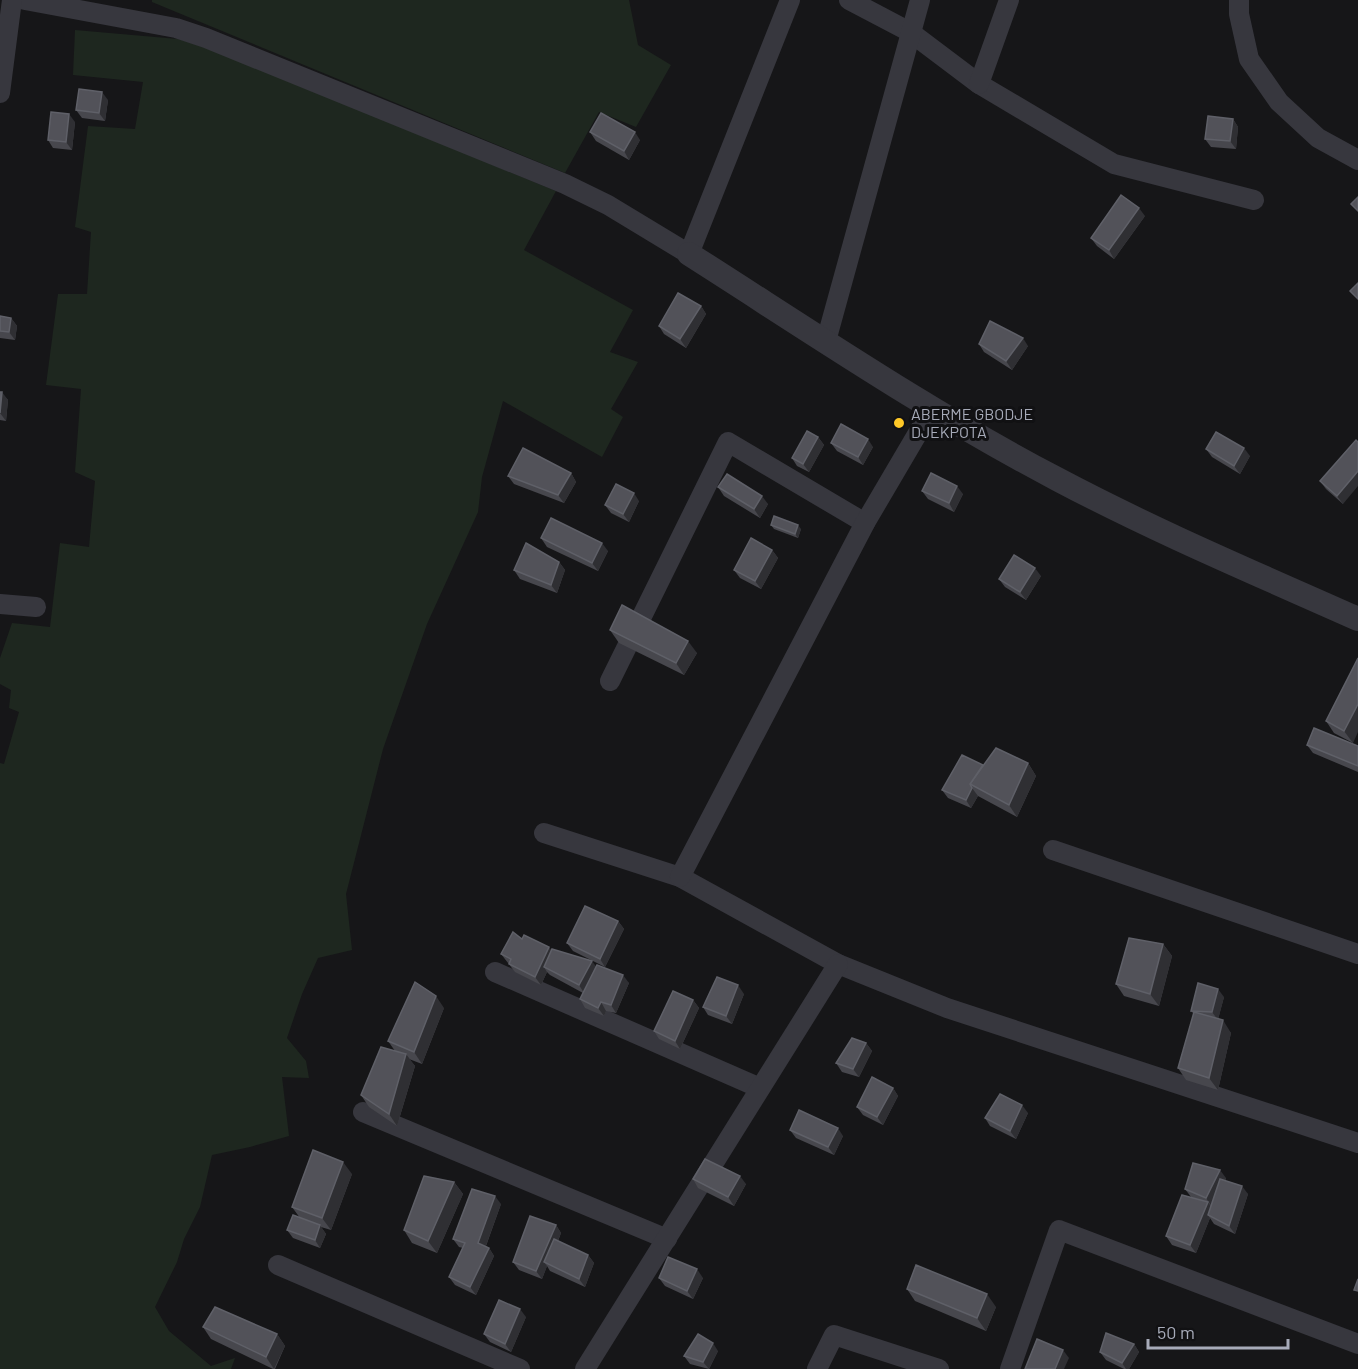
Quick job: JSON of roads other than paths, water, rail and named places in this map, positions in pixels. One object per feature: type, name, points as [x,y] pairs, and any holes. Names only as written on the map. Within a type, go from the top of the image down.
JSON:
[{"type":"street","points":[[0,93],[12,0]]},
{"type":"street","points":[[25,0],[166,26],[206,38],[565,184],[608,205],[689,254],[932,409],[1057,479],[1143,522],[1358,619]]},
{"type":"street","points":[[689,254],[790,0]]},
{"type":"street","points":[[849,0],[910,32],[980,84],[1113,164],[1254,201]]},
{"type":"street","points":[[826,341],[920,0]]},
{"type":"street","points":[[980,84],[1009,0]]},
{"type":"street","points":[[1239,0],[1239,14],[1249,59],[1280,102],[1318,138],[1358,160]]},
{"type":"street","points":[[680,877],[865,523],[932,409]]},
{"type":"street","points":[[610,681],[728,442],[865,523]]},
{"type":"street","points":[[0,604],[36,607]]},
{"type":"street","points":[[544,833],[680,877],[838,964],[947,1008],[1358,1143]]},
{"type":"street","points":[[1053,850],[1358,954]]},
{"type":"street","points":[[585,1369],[838,964]]},
{"type":"street","points":[[495,972],[760,1088]]},
{"type":"street","points":[[363,1112],[667,1239]]},
{"type":"street","points":[[1010,1369],[1059,1230],[1358,1344]]},
{"type":"street","points":[[278,1265],[520,1369]]},
{"type":"street","points":[[817,1369],[834,1335],[939,1369]]},
{"type":"place","name":"ABERME GBODJE DJEKPOTA","points":[[899,423]]}]
